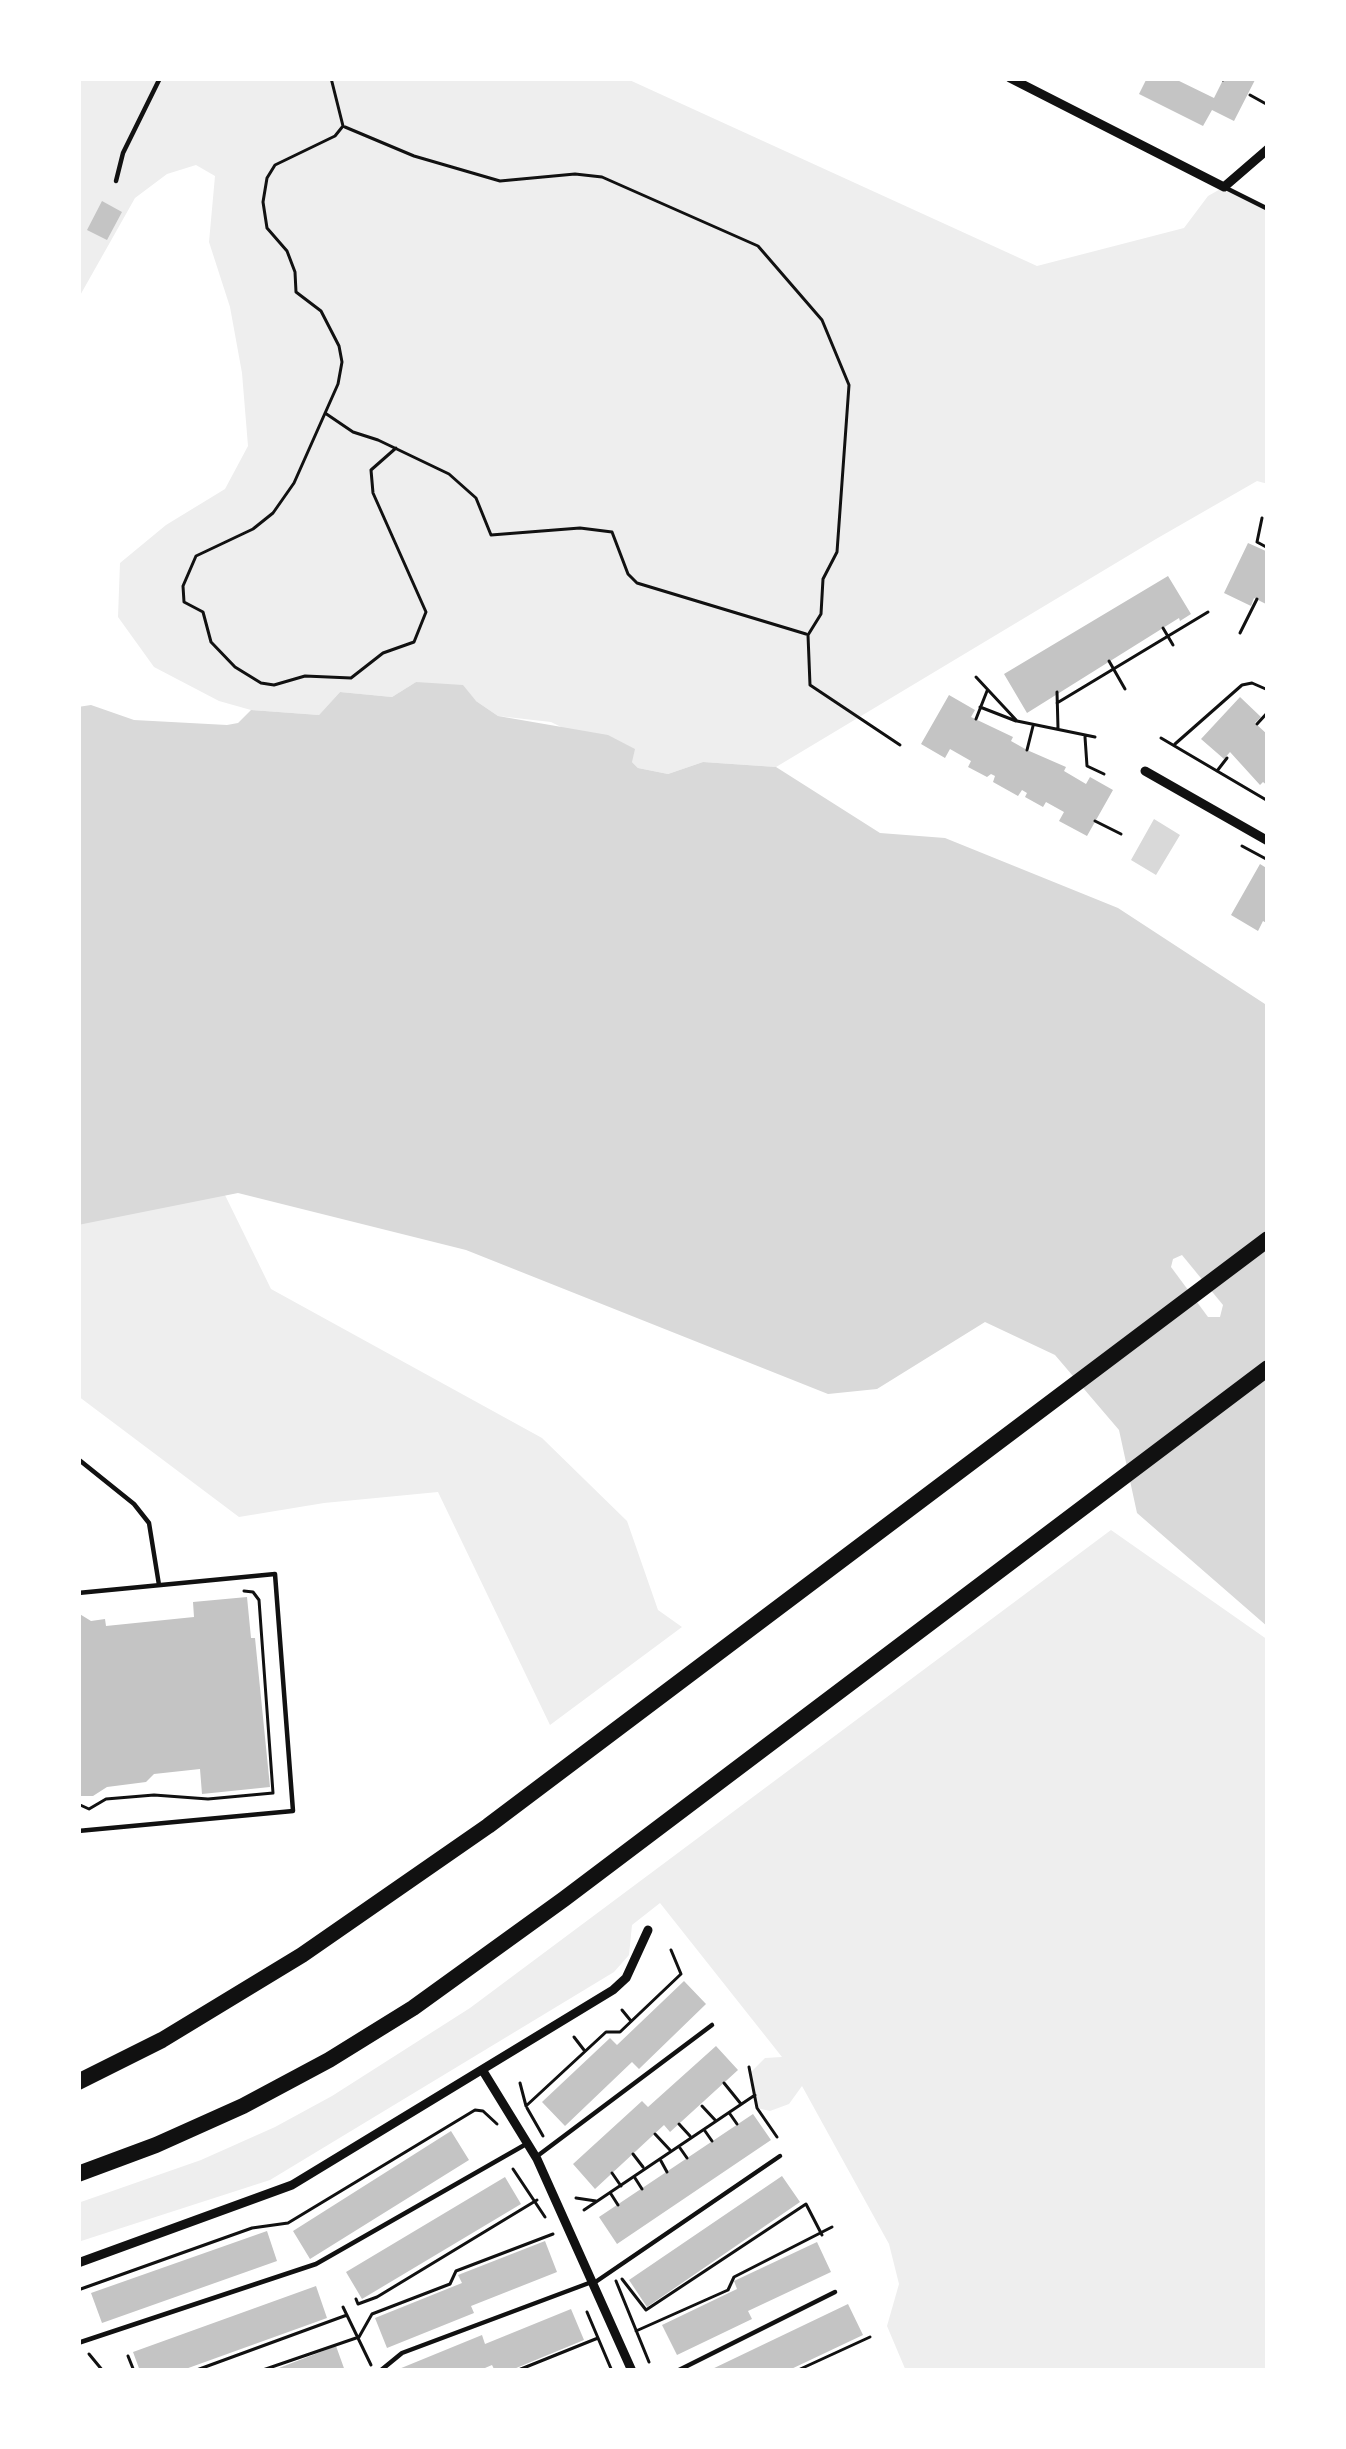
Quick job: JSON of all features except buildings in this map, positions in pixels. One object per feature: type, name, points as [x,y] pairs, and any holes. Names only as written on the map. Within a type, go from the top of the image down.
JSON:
[{"type":"highway","points":[[78,2082],[162,2040],[268,1976],[488,1826],[1268,1239]]},
{"type":"highway","points":[[78,2174],[178,2136],[329,2060],[412,2008],[564,1899],[1268,1368]]},
{"type":"street","points":[[1010,78],[1224,187],[1268,149]]},
{"type":"street","points":[[1145,771],[1268,842]]},
{"type":"street","points":[[78,2263],[292,2185],[613,1990],[626,1978],[648,1930]]},
{"type":"street","points":[[483,2071],[536,2157],[632,2371]]},
{"type":"lane","points":[[116,181],[123,153],[160,78]]},
{"type":"lane","points":[[1224,187],[1268,209]]},
{"type":"lane","points":[[78,1459],[134,1504],[148,1523],[159,1585]]},
{"type":"lane","points":[[78,1593],[275,1574],[293,1811],[78,1831]]},
{"type":"lane","points":[[536,2157],[712,2025]]},
{"type":"lane","points":[[78,2343],[306,2268],[527,2144]]},
{"type":"lane","points":[[380,2371],[401,2354],[594,2282],[780,2156]]},
{"type":"lane","points":[[677,2371],[835,2292]]},
{"type":"path","points":[[331,78],[343,126]]},
{"type":"path","points":[[1250,94],[1268,105]]},
{"type":"path","points":[[343,126],[335,136],[275,165],[263,202],[267,228],[287,251],[295,272],[296,292],[321,311],[339,346],[338,384],[294,483],[273,513],[253,529],[196,556],[183,586],[184,602],[203,613],[211,642],[235,667],[261,683],[274,685],[305,676],[351,677],[383,653],[414,642],[426,612],[373,493],[371,470],[395,448]]},
{"type":"path","points":[[343,126],[414,156],[500,182],[574,174],[602,177],[758,246],[822,320],[849,385],[837,552],[823,579],[821,614],[808,635],[811,685],[900,746]]},
{"type":"path","points":[[325,413],[352,432],[449,475],[476,498],[491,535],[580,528],[612,532],[628,574],[638,583],[808,635]]},
{"type":"path","points":[[1262,518],[1256,542],[1268,548]]},
{"type":"path","points":[[1240,633],[1257,599]]},
{"type":"path","points":[[1057,703],[1208,612]]},
{"type":"path","points":[[1163,628],[1173,645]]},
{"type":"path","points":[[1108,661],[1125,688]]},
{"type":"path","points":[[976,677],[1017,721]]},
{"type":"path","points":[[1174,745],[1242,685],[1252,683],[1268,690]]},
{"type":"path","points":[[976,719],[987,689]]},
{"type":"path","points":[[1057,692],[1058,730]]},
{"type":"path","points":[[980,707],[1017,721],[1095,737]]},
{"type":"path","points":[[1257,724],[1268,712]]},
{"type":"path","points":[[1027,750],[1034,724]]},
{"type":"path","points":[[1084,735],[1087,766],[1104,774]]},
{"type":"path","points":[[1162,738],[1268,801]]},
{"type":"path","points":[[1217,770],[1233,754]]},
{"type":"path","points":[[1095,821],[1121,834]]},
{"type":"path","points":[[1243,846],[1268,860]]},
{"type":"path","points":[[89,1809],[106,1799],[138,1796],[208,1799],[273,1792],[259,1600],[253,1592],[244,1591]]},
{"type":"path","points":[[86,1797],[89,1809]]},
{"type":"path","points":[[78,1804],[89,1809]]},
{"type":"path","points":[[526,2106],[606,2032],[620,2032],[681,1974],[671,1950]]},
{"type":"path","points":[[622,2010],[632,2021]]},
{"type":"path","points":[[574,2037],[586,2051]]},
{"type":"path","points":[[748,2067],[757,2108],[777,2137]]},
{"type":"path","points":[[520,2083],[526,2106],[544,2137]]},
{"type":"path","points":[[724,2084],[741,2104]]},
{"type":"path","points":[[584,2210],[755,2095]]},
{"type":"path","points":[[702,2106],[716,2121]]},
{"type":"path","points":[[78,2290],[252,2228],[288,2223],[475,2110],[483,2111],[501,2129]]},
{"type":"path","points":[[728,2113],[737,2124]]},
{"type":"path","points":[[680,2124],[692,2138]]},
{"type":"path","points":[[704,2130],[712,2141]]},
{"type":"path","points":[[655,2134],[671,2152]]},
{"type":"path","points":[[679,2146],[687,2158]]},
{"type":"path","points":[[633,2154],[645,2169]]},
{"type":"path","points":[[660,2159],[667,2172]]},
{"type":"path","points":[[513,2169],[545,2217]]},
{"type":"path","points":[[612,2173],[620,2186]]},
{"type":"path","points":[[634,2177],[642,2189]]},
{"type":"path","points":[[595,2189],[600,2200]]},
{"type":"path","points":[[610,2193],[618,2205]]},
{"type":"path","points":[[576,2198],[600,2200]]},
{"type":"path","points":[[356,2299],[358,2304],[377,2297],[537,2200]]},
{"type":"path","points":[[649,2362],[615,2279],[620,2277],[646,2311],[806,2204],[822,2235]]},
{"type":"path","points":[[636,2332],[728,2290],[734,2277],[832,2227]]},
{"type":"path","points":[[260,2371],[359,2337],[372,2314],[450,2284],[456,2271],[553,2234]]},
{"type":"path","points":[[343,2307],[371,2365]]},
{"type":"path","points":[[587,2312],[612,2371]]},
{"type":"path","points":[[194,2371],[347,2315]]},
{"type":"path","points":[[796,2371],[870,2336]]},
{"type":"path","points":[[516,2371],[598,2338]]},
{"type":"path","points":[[88,2353],[103,2371]]},
{"type":"path","points":[[128,2356],[134,2371]]},
{"type":"shaded area","points":[[78,78],[625,78],[1037,266],[1184,228],[1208,196],[1224,187],[1268,209],[1268,484],[1257,481],[1156,539],[776,767],[703,762],[668,774],[638,768],[551,722],[498,716],[476,701],[416,682],[392,697],[340,692],[319,715],[251,710],[219,701],[154,667],[118,617],[120,563],[166,525],[225,489],[248,446],[230,307],[209,242],[215,176],[196,165],[167,174],[135,198],[78,299]]},
{"type":"shaded area","points":[[416,682],[463,685],[498,716],[608,735],[635,749],[632,762],[638,768],[668,774],[703,762],[776,767],[880,833],[945,838],[1118,908],[1268,1006],[1268,1627],[1137,1513],[1119,1430],[1055,1355],[985,1322],[877,1389],[828,1394],[466,1250],[238,1193],[78,1225],[78,707],[91,705],[134,720],[227,725],[238,723],[251,710],[319,715],[340,692],[392,697]]},
{"type":"shaded area","points":[[1154,819],[1180,835],[1156,875],[1131,860]]},
{"type":"shaded area","points":[[78,1173],[224,1193],[271,1289],[542,1438],[627,1521],[658,1610],[682,1627],[550,1725],[438,1492],[239,1517],[78,1396]]},
{"type":"shaded area","points":[[1111,1530],[1268,1640],[1268,2371],[906,2371],[887,2326],[899,2284],[889,2244],[802,2086],[789,2104],[770,2111],[757,2108],[750,2073],[765,2058],[782,2057],[660,1903],[632,1925],[629,1955],[614,1972],[270,2180],[78,2242],[78,2203],[201,2160],[275,2127],[470,2008]]},
{"type":"pier","points":[[1182,1255],[1223,1305],[1220,1317],[1208,1317],[1171,1267],[1173,1259]]}]
